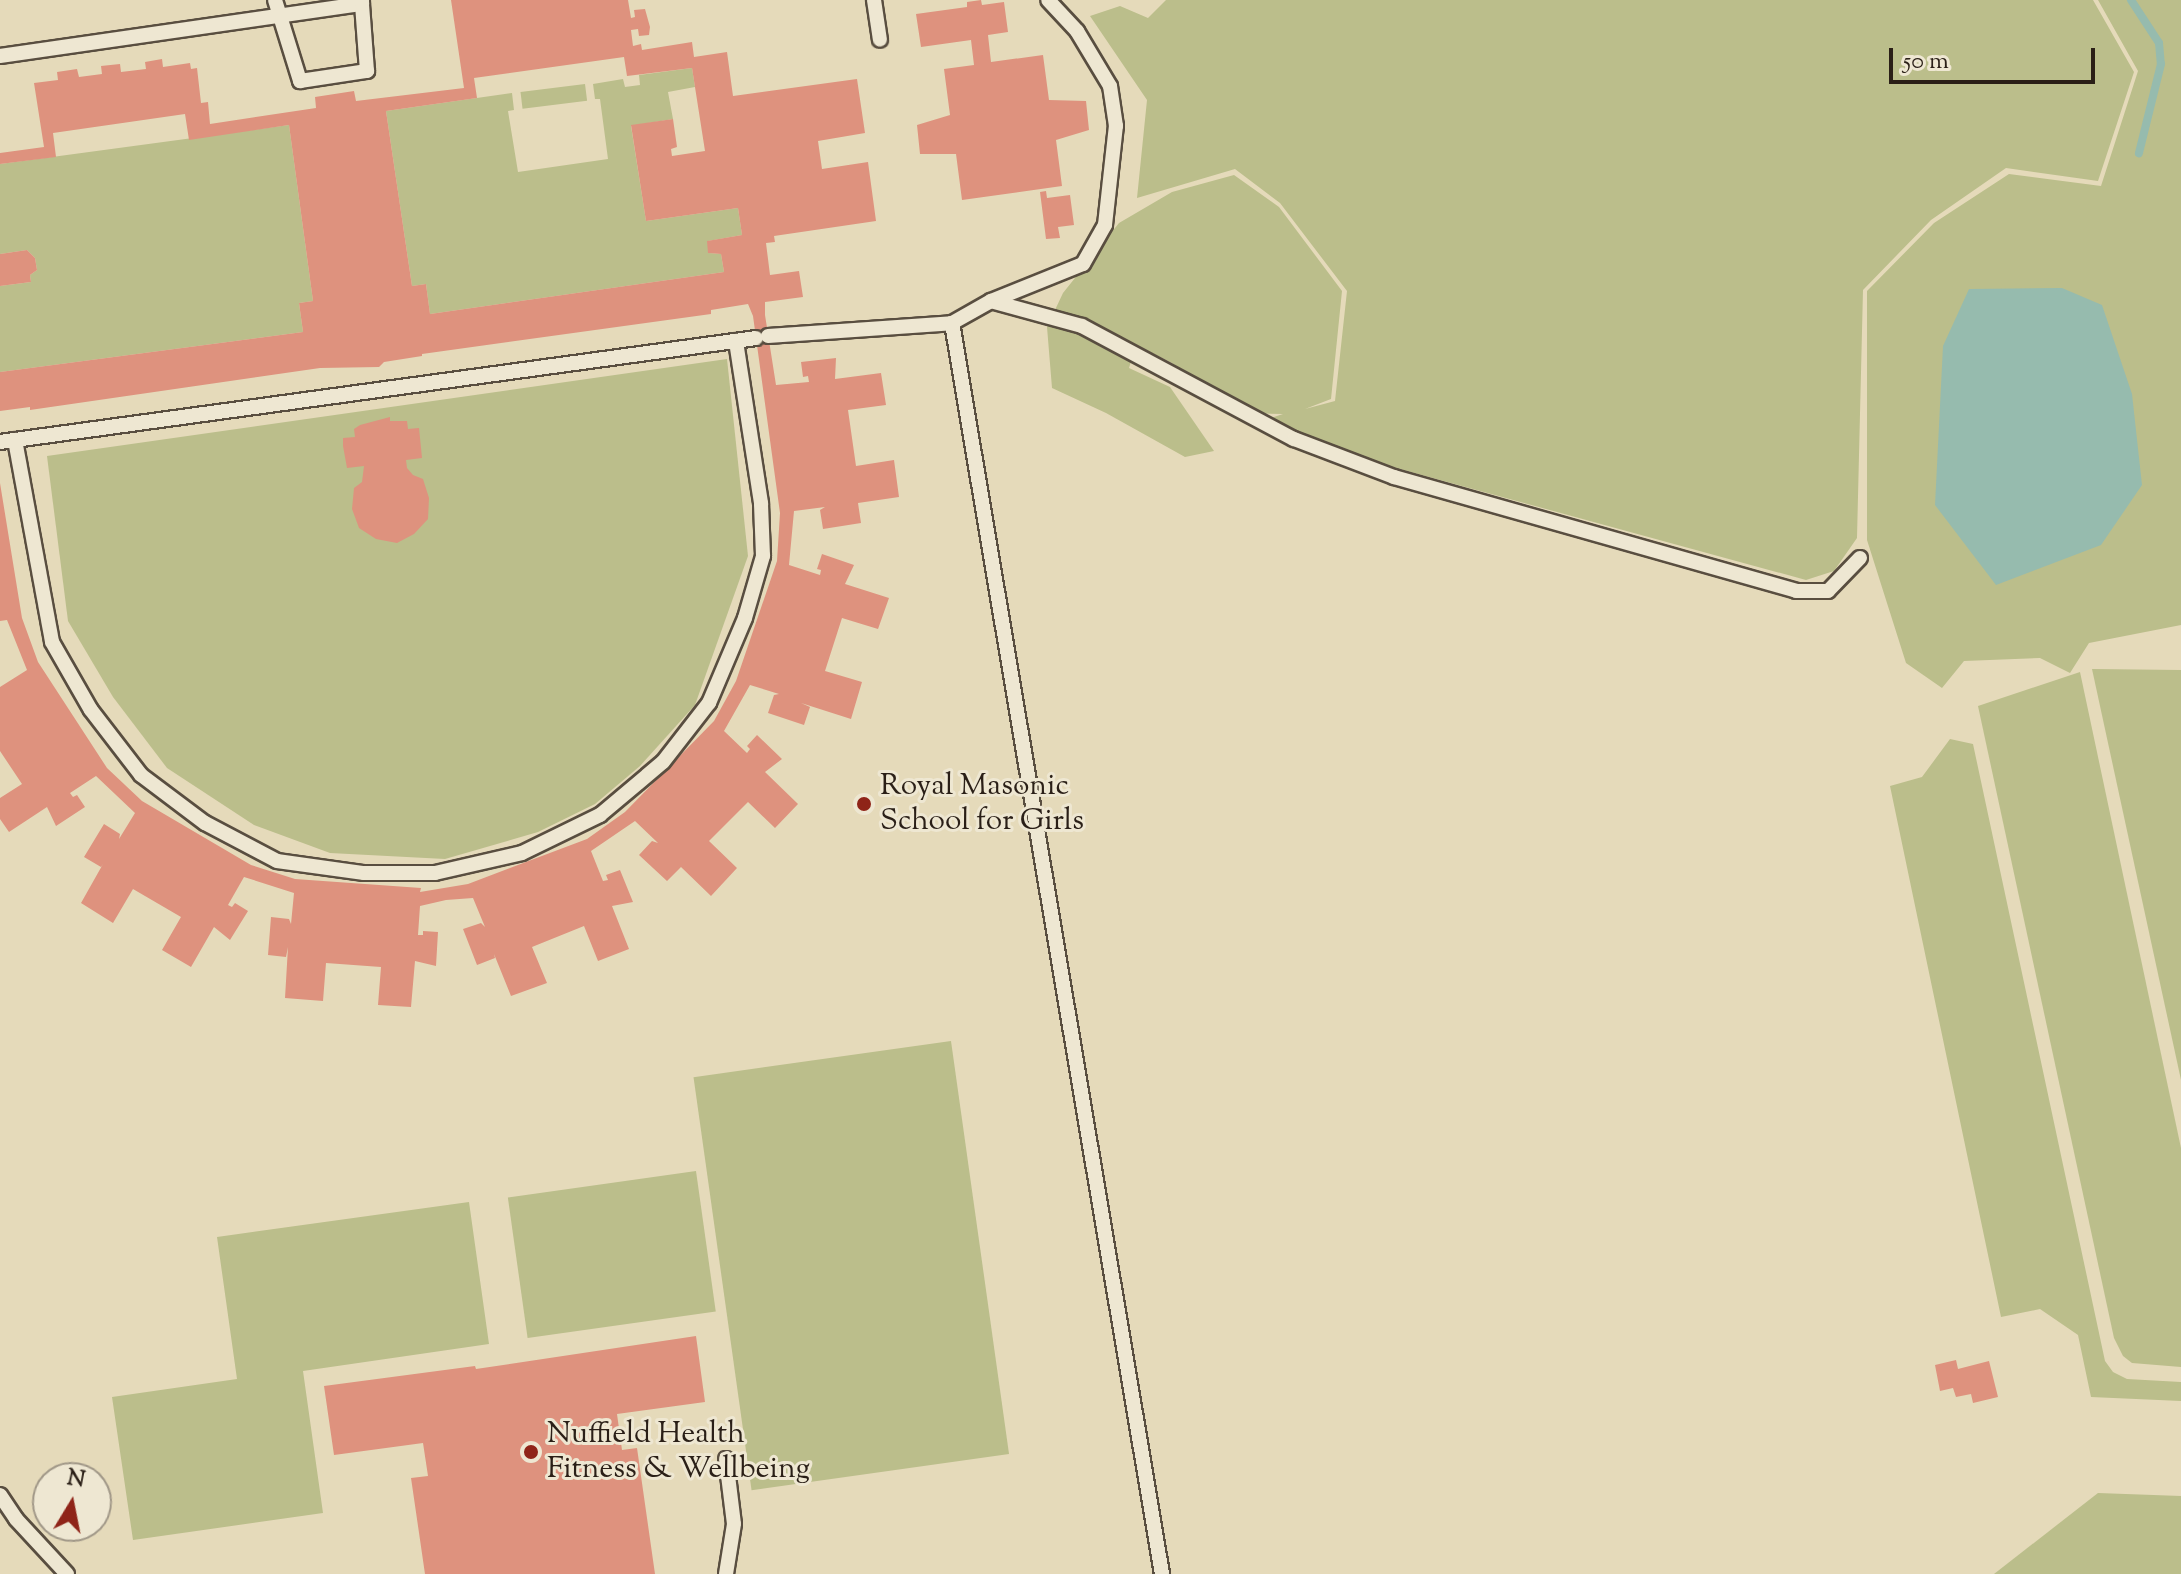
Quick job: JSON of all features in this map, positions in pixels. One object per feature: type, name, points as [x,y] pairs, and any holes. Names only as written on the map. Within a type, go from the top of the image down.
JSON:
[{"type":"lane","points":[[0,56],[280,16],[362,2],[367,71],[300,81],[280,16],[275,0]]},
{"type":"lane","points":[[874,0],[880,40]]},
{"type":"lane","points":[[736,341],[761,503],[763,556],[745,618],[709,703],[663,762],[600,815],[522,853],[435,873],[364,873],[277,861],[205,823],[141,775],[91,710],[52,642],[7,441],[762,337],[952,323],[991,301],[1083,264],[1105,225],[1116,126],[1110,86],[1077,31],[1048,0]]},
{"type":"lane","points":[[991,301],[1082,326],[1294,439],[1394,477],[1796,591],[1828,591],[1860,558]]},
{"type":"lane","points":[[952,323],[1162,1574]]},
{"type":"lane","points":[[726,1459],[734,1524],[726,1574]]},
{"type":"lane","points":[[0,1495],[16,1519],[67,1574]]},
{"type":"green space","points":[[1166,0],[2093,0],[2134,72],[2098,181],[2006,168],[1931,220],[1863,290],[1857,538],[1834,571],[1806,580],[1374,462],[1312,439],[1271,418],[1283,414],[1245,413],[1172,363],[1136,345],[1129,368],[1170,387],[1214,451],[1185,457],[1106,413],[1052,388],[1047,327],[1063,293],[1119,223],[1172,192],[1234,175],[1279,207],[1342,291],[1331,399],[1305,409],[1335,401],[1347,291],[1280,203],[1235,169],[1137,198],[1147,100],[1090,16],[1120,6],[1148,18]]},
{"type":"green space","points":[[2098,0],[2181,0],[2181,625],[2089,643],[2070,673],[2040,658],[1964,661],[1942,688],[1906,663],[1867,540],[1867,291],[1934,223],[2009,174],[2101,186],[2138,71]]},
{"type":"green space","points":[[692,68],[695,87],[668,92],[673,119],[631,126],[646,221],[738,208],[742,235],[708,241],[709,253],[721,254],[724,272],[430,314],[426,284],[412,286],[386,111],[512,93],[514,110],[508,111],[518,172],[608,159],[600,99],[595,99],[593,84],[623,79],[625,87],[640,85],[639,75]]},
{"type":"green space","points":[[585,84],[587,101],[523,109],[520,92]]},
{"type":"green space","points":[[289,125],[313,301],[299,303],[303,332],[0,372],[0,286],[31,282],[30,275],[37,270],[35,258],[27,250],[0,254],[0,164]]},
{"type":"green space","points":[[727,359],[748,556],[695,705],[640,766],[595,804],[538,832],[445,859],[330,853],[254,825],[167,768],[113,697],[68,621],[47,456]]},
{"type":"green space","points":[[2092,669],[2181,670],[2181,1080]]},
{"type":"green space","points":[[2080,672],[2181,1148],[2181,1367],[2132,1363],[2123,1356],[2114,1338],[1978,706]]},
{"type":"green space","points":[[1950,739],[1973,744],[2105,1361],[2113,1372],[2127,1379],[2181,1382],[2181,1401],[2091,1397],[2078,1335],[2040,1309],[2001,1317],[1890,786],[1922,777]]},
{"type":"green space","points":[[951,1041],[1009,1454],[752,1490],[694,1077]]},
{"type":"green space","points":[[696,1171],[716,1312],[528,1338],[508,1197]]},
{"type":"green space","points":[[469,1202],[489,1344],[303,1371],[323,1513],[133,1540],[112,1397],[237,1379],[217,1237]]},
{"type":"green space","points":[[2098,1493],[2181,1496],[2181,1574],[1994,1574]]},
{"type":"water","points":[[2062,288],[2102,305],[2132,394],[2142,485],[2101,545],[1996,585],[1935,505],[1943,346],[1969,289]]},
{"type":"building","points":[[451,0],[628,0],[631,18],[635,17],[634,10],[645,9],[650,27],[649,35],[639,36],[638,29],[631,30],[633,46],[641,44],[642,50],[692,42],[694,57],[727,52],[733,96],[857,79],[865,133],[818,141],[822,169],[868,162],[876,221],[774,236],[775,242],[766,243],[770,275],[799,271],[803,297],[765,302],[765,315],[776,385],[809,382],[808,376],[803,377],[801,362],[836,358],[835,379],[881,373],[886,405],[848,410],[856,466],[894,460],[899,497],[858,503],[861,523],[823,529],[820,510],[825,507],[794,511],[789,565],[820,575],[821,570],[817,569],[822,554],[854,565],[845,584],[889,598],[878,629],[842,618],[825,671],[862,682],[851,719],[801,703],[810,707],[804,725],[768,713],[774,695],[779,694],[750,685],[724,731],[747,753],[750,749],[747,746],[757,735],[782,759],[765,772],[798,804],[775,828],[748,802],[709,841],[737,868],[711,896],[681,867],[667,881],[639,855],[652,841],[658,843],[635,821],[591,851],[603,881],[608,880],[606,875],[620,870],[633,902],[612,906],[629,949],[598,961],[584,926],[532,947],[547,983],[511,996],[494,954],[495,958],[477,965],[463,929],[481,923],[485,927],[473,898],[446,900],[420,906],[418,935],[423,935],[423,931],[438,932],[436,966],[415,961],[411,1007],[378,1005],[381,967],[326,963],[323,1001],[285,998],[288,947],[286,957],[268,955],[271,917],[289,919],[291,924],[294,893],[244,877],[228,905],[232,907],[235,903],[248,911],[230,940],[214,927],[191,967],[162,950],[181,917],[133,889],[113,923],[81,903],[103,864],[101,867],[84,857],[104,824],[120,834],[119,839],[135,813],[96,776],[70,793],[73,797],[77,795],[85,807],[56,826],[47,807],[9,832],[0,819],[0,798],[22,784],[0,751],[0,687],[27,670],[7,620],[0,621],[0,483],[22,618],[38,662],[107,768],[142,801],[251,865],[295,879],[421,888],[420,892],[468,884],[587,839],[625,812],[714,721],[736,681],[777,561],[780,513],[753,316],[748,304],[711,310],[711,314],[422,354],[384,362],[379,367],[320,368],[30,410],[30,407],[0,411],[0,372],[303,332],[299,303],[313,301],[289,125],[189,140],[185,114],[53,133],[56,157],[0,164],[0,153],[44,147],[34,83],[58,80],[57,72],[77,69],[79,77],[102,74],[101,66],[120,64],[121,72],[146,69],[145,62],[162,59],[163,67],[190,63],[191,69],[197,68],[201,103],[208,102],[210,124],[316,108],[315,97],[354,91],[356,101],[464,88]],"holes":[[[624,57],[627,76],[692,68],[705,151],[672,156],[671,149],[677,147],[673,119],[631,125],[646,221],[738,208],[742,235],[707,241],[708,253],[721,254],[724,272],[430,314],[426,284],[412,286],[386,111],[477,98],[474,78]]]},
{"type":"building","points":[[981,0],[982,5],[1004,2],[1008,32],[988,35],[991,62],[1043,55],[1049,100],[1086,101],[1089,130],[1056,140],[1062,186],[962,200],[956,154],[920,154],[917,125],[950,115],[944,69],[974,65],[971,40],[921,47],[916,14],[967,7],[967,2]]},
{"type":"building","points":[[1046,191],[1047,198],[1070,195],[1074,225],[1058,227],[1060,238],[1046,239],[1040,192]]},
{"type":"building","points":[[27,250],[35,258],[37,270],[30,275],[31,282],[0,286],[0,254]]},
{"type":"building","points":[[390,417],[390,421],[407,421],[408,429],[419,428],[422,458],[406,460],[407,468],[423,479],[429,498],[428,519],[414,534],[397,543],[376,539],[359,528],[352,509],[354,488],[362,482],[364,466],[347,468],[343,446],[343,438],[355,437],[354,429],[360,425]]},
{"type":"building","name":"Nuffield Health Fitness & Wellbeing","points":[[696,1336],[705,1402],[617,1414],[622,1450],[637,1448],[655,1574],[425,1574],[411,1478],[428,1476],[423,1443],[334,1455],[324,1386],[475,1366],[476,1369]]},
{"type":"building","points":[[1956,1360],[1958,1369],[1989,1361],[1998,1397],[1973,1403],[1971,1394],[1956,1397],[1953,1388],[1940,1391],[1935,1365]]},
{"type":"waterway","points":[[2131,0],[2159,43],[2161,64],[2139,153]]},
{"type":"place","name":"Royal Masonic School for Girls","points":[[864,804]]},
{"type":"place","name":"Nuffield Health Fitness & Wellbeing","points":[[531,1452]]}]
